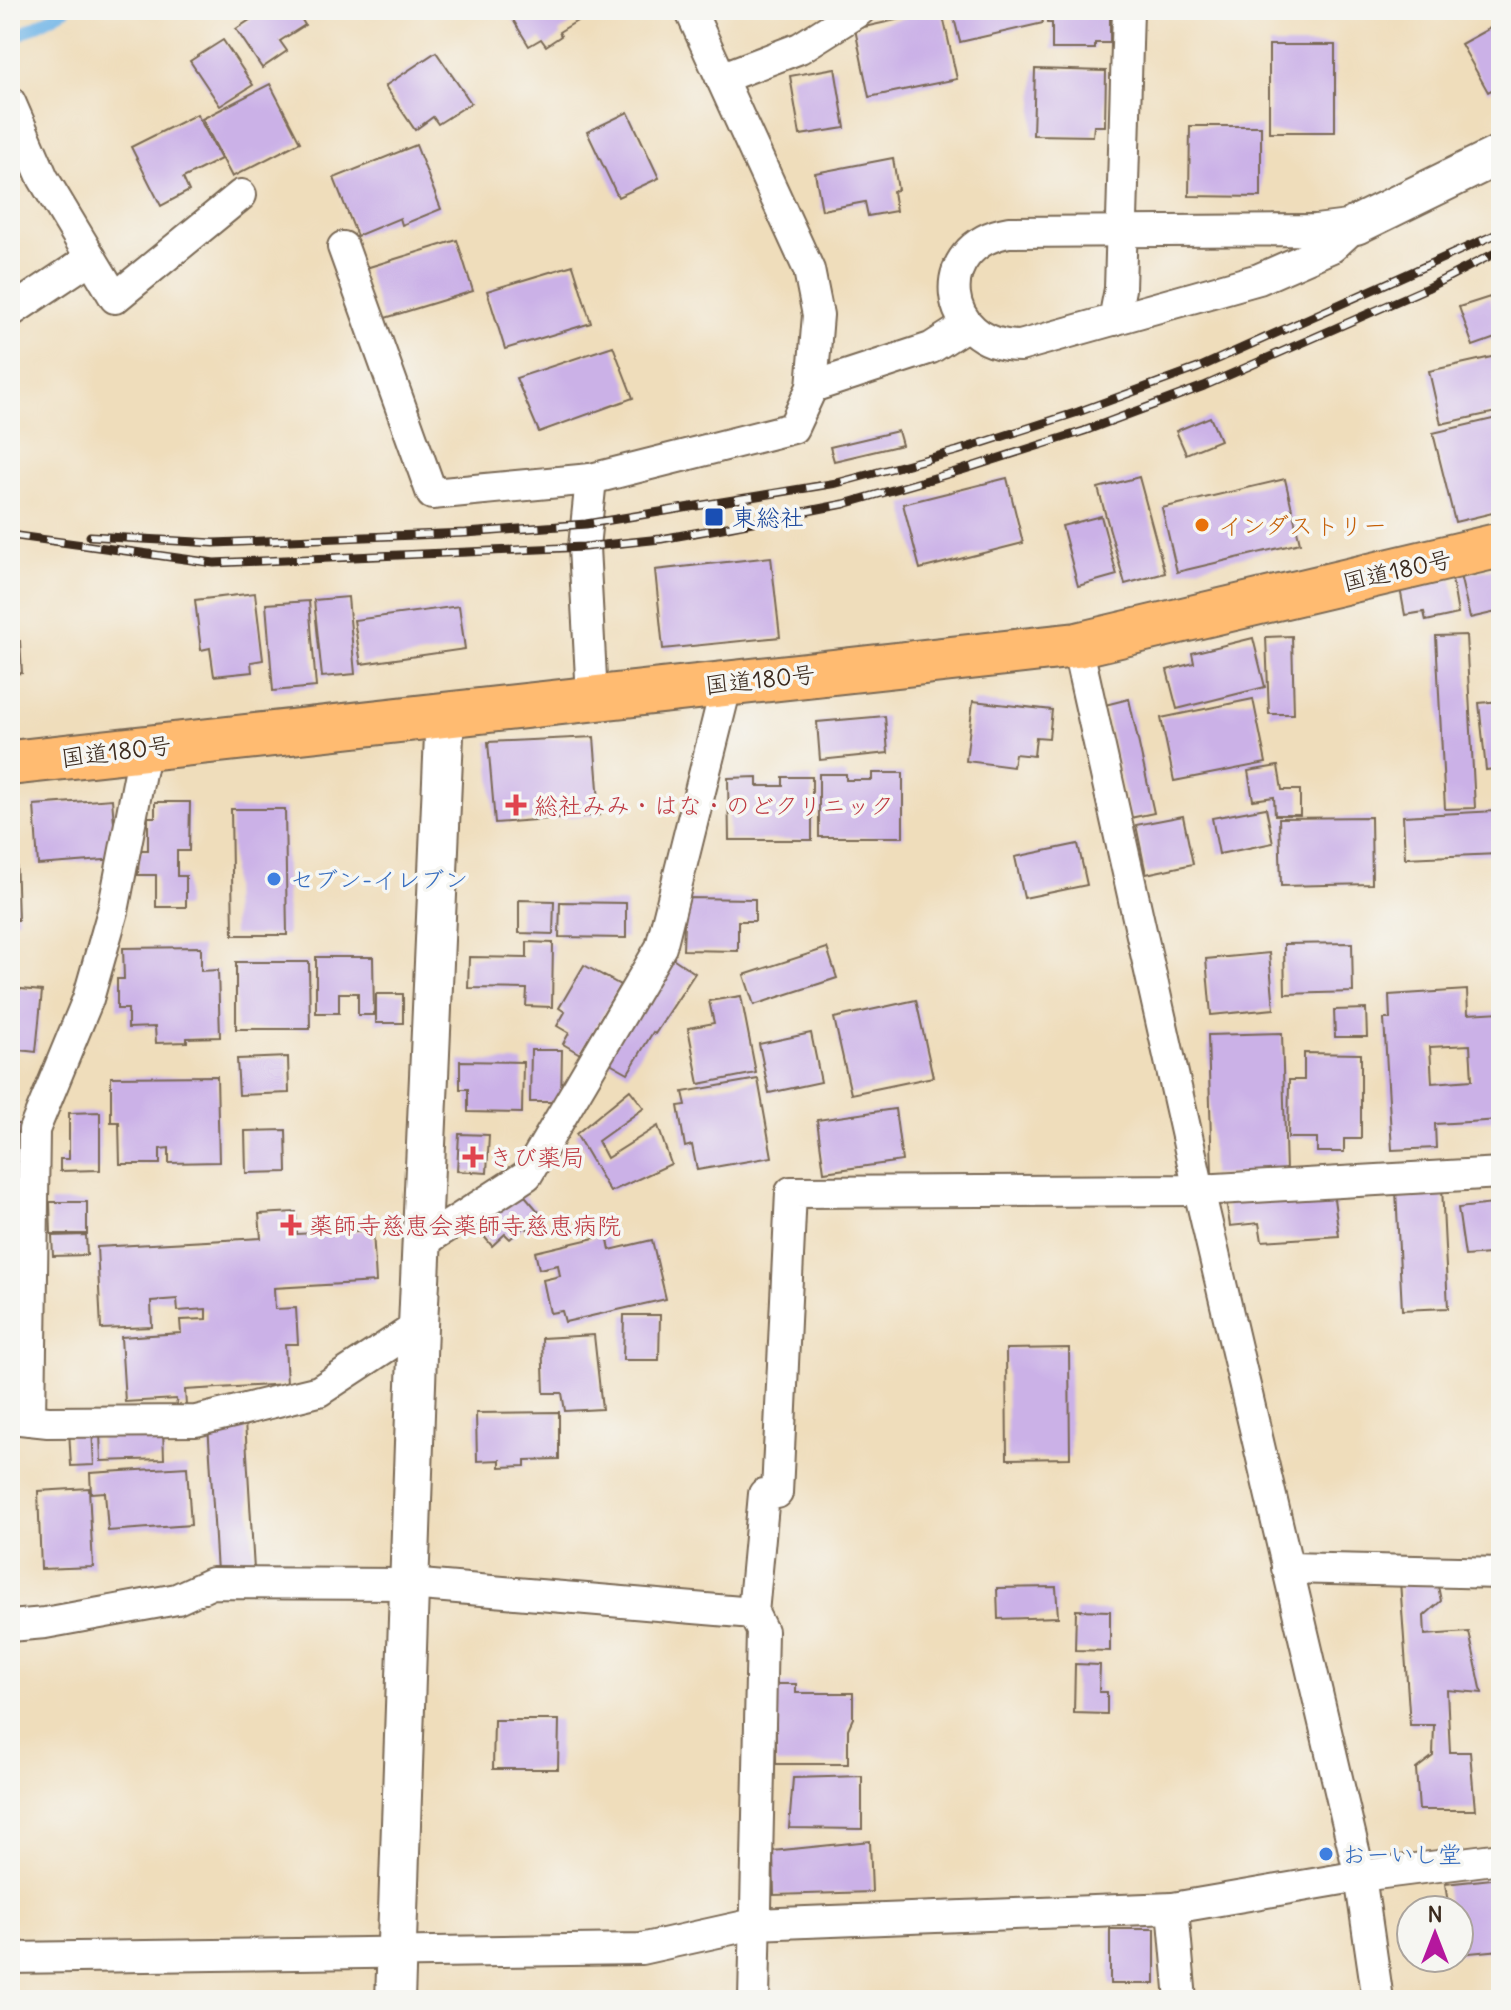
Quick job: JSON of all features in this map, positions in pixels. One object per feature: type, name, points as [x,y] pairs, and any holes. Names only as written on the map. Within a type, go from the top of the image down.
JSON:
[{"type":"highway","name":"国道180号","points":[[10,763],[1077,645],[1501,545]]},
{"type":"street","points":[[343,247],[432,494],[591,479],[793,428],[812,387],[818,315],[809,270],[690,10]]},
{"type":"street","points":[[721,78],[800,48],[860,10]]},
{"type":"street","points":[[1114,320],[1120,289],[1123,233],[1128,10]]},
{"type":"street","points":[[10,102],[43,178],[115,298],[241,195]]},
{"type":"street","points":[[1356,225],[1316,230],[994,234],[979,242],[961,261],[955,299],[967,325],[989,341],[1004,346],[1020,346],[1259,279],[1332,247],[1356,225],[1501,154]]},
{"type":"street","points":[[10,312],[91,258]]},
{"type":"street","points":[[812,387],[931,348],[967,325]]},
{"type":"street","points":[[591,479],[584,547],[592,697]]},
{"type":"street","points":[[1077,645],[1199,1190],[1360,1876],[1378,2000]]},
{"type":"street","points":[[422,1243],[527,1175],[661,947],[727,683]]},
{"type":"street","points":[[395,2000],[418,1326],[445,713]]},
{"type":"street","points":[[145,747],[113,911],[88,999],[34,1130],[20,1419],[196,1421],[319,1391],[418,1326]]},
{"type":"street","points":[[754,2000],[762,1631],[753,1613],[764,1494],[777,1493],[791,1192],[1199,1190],[1501,1173]]},
{"type":"street","points":[[1287,1568],[1501,1573]]},
{"type":"street","points":[[10,1626],[45,1623],[177,1599],[212,1583],[409,1584],[753,1613]]},
{"type":"street","points":[[10,1958],[641,1949],[754,1924],[1173,1908],[1360,1876],[1501,1858]]},
{"type":"street","points":[[1173,1908],[1181,2000]]},
{"type":"building","points":[[265,10],[270,14],[276,10],[296,10],[305,25],[280,41],[287,51],[262,68],[236,29]]},
{"type":"building","points":[[507,10],[595,10],[559,32],[561,36],[546,46],[541,39],[529,46]]},
{"type":"building","points":[[903,10],[939,10],[957,79],[869,97],[855,29],[905,18]]},
{"type":"building","points":[[952,10],[1040,10],[1043,23],[960,42]]},
{"type":"building","points":[[1047,10],[1110,10],[1110,43],[1095,43],[1095,49],[1052,49],[1052,23],[1047,23]]},
{"type":"building","points":[[1501,22],[1501,85],[1488,92],[1461,44]]},
{"type":"building","points":[[223,40],[253,85],[220,106],[190,61]]},
{"type":"building","points":[[1269,45],[1335,45],[1335,132],[1269,132]]},
{"type":"building","points":[[436,52],[471,103],[438,124],[433,117],[415,130],[385,86]]},
{"type":"building","points":[[835,68],[845,128],[800,135],[790,76]]},
{"type":"building","points":[[1035,69],[1106,71],[1105,126],[1094,126],[1093,136],[1033,135]]},
{"type":"building","points":[[270,84],[300,142],[232,177],[202,119]]},
{"type":"building","points":[[628,112],[659,178],[618,197],[587,132]]},
{"type":"building","points":[[197,114],[221,159],[183,178],[189,191],[161,206],[131,147]]},
{"type":"building","points":[[1190,126],[1261,126],[1261,197],[1189,196]]},
{"type":"building","points":[[416,145],[441,209],[402,225],[400,218],[357,236],[334,178]]},
{"type":"building","points":[[893,158],[898,190],[893,191],[896,211],[868,216],[865,202],[822,210],[815,173]]},
{"type":"building","points":[[457,240],[473,291],[382,319],[366,268]]},
{"type":"building","points":[[573,265],[591,323],[505,349],[487,291]]},
{"type":"building","points":[[1490,297],[1501,336],[1473,346],[1459,307]]},
{"type":"building","points":[[613,346],[633,398],[539,432],[516,378]]},
{"type":"building","points":[[1496,356],[1501,381],[1501,411],[1441,424],[1429,371]]},
{"type":"building","points":[[1210,417],[1220,440],[1186,454],[1176,431]]},
{"type":"building","points":[[1501,417],[1501,511],[1455,522],[1433,433]]},
{"type":"building","points":[[898,431],[902,445],[834,461],[830,447]]},
{"type":"building","points":[[1139,477],[1165,573],[1125,584],[1098,488]]},
{"type":"building","points":[[1007,478],[1023,543],[920,569],[903,504]]},
{"type":"building","points":[[1285,479],[1300,543],[1177,572],[1162,508]]},
{"type":"building","points":[[1101,516],[1117,575],[1078,586],[1062,526]]},
{"type":"building","points":[[771,557],[780,637],[663,649],[655,570]]},
{"type":"building","points":[[1501,567],[1501,611],[1470,618],[1460,575]]},
{"type":"building","points":[[1452,579],[1458,614],[1426,621],[1424,612],[1405,615],[1400,588]]},
{"type":"building","points":[[255,593],[263,660],[251,662],[252,672],[214,676],[210,648],[201,650],[195,600]]},
{"type":"building","points":[[348,597],[355,674],[322,677],[314,600]]},
{"type":"building","points":[[309,601],[316,687],[273,691],[266,604]]},
{"type":"building","points":[[459,606],[465,649],[361,664],[354,620]]},
{"type":"building","points":[[1466,635],[1475,808],[1445,809],[1436,636]]},
{"type":"building","points":[[1292,636],[1294,714],[1269,714],[1266,637]]},
{"type":"building","points":[[1253,638],[1265,687],[1177,709],[1167,670],[1194,663],[1192,653]]},
{"type":"building","points":[[10,641],[20,641],[22,673],[10,674]]},
{"type":"building","points":[[1129,699],[1154,813],[1130,818],[1105,705]]},
{"type":"building","points":[[1253,699],[1266,763],[1174,781],[1161,718]]},
{"type":"building","points":[[973,701],[1052,710],[1049,738],[1036,737],[1034,756],[1015,754],[1013,767],[966,761]]},
{"type":"building","points":[[1501,701],[1501,768],[1486,770],[1479,703]]},
{"type":"building","points":[[885,716],[888,753],[820,760],[817,722]]},
{"type":"building","points":[[594,737],[600,815],[495,823],[488,742]]},
{"type":"building","points":[[1278,766],[1282,790],[1300,790],[1300,815],[1275,815],[1274,797],[1253,800],[1248,771]]},
{"type":"building","points":[[872,773],[903,773],[903,837],[819,837],[819,774],[846,774],[846,780],[872,780]]},
{"type":"building","points":[[757,777],[757,786],[783,786],[783,777],[812,777],[812,840],[729,840],[728,778]]},
{"type":"building","points":[[112,799],[117,859],[38,865],[34,805]]},
{"type":"building","points":[[155,802],[190,802],[189,851],[177,851],[177,876],[186,876],[186,907],[156,907],[156,875],[138,875],[139,850],[148,850],[148,817],[155,817]]},
{"type":"building","points":[[1266,808],[1273,843],[1219,854],[1212,818]]},
{"type":"building","points":[[231,809],[285,809],[287,935],[233,935]]},
{"type":"building","points":[[1496,811],[1498,854],[1405,858],[1403,816]]},
{"type":"building","points":[[1183,816],[1193,864],[1146,874],[1136,825]]},
{"type":"building","points":[[1371,817],[1372,884],[1281,886],[1279,818]]},
{"type":"building","points":[[1078,844],[1087,885],[1024,898],[1015,857]]},
{"type":"building","points":[[10,853],[16,853],[18,920],[10,920]]},
{"type":"building","points":[[685,898],[755,899],[755,921],[738,921],[738,951],[683,950]]},
{"type":"building","points":[[519,900],[554,901],[553,934],[519,933]]},
{"type":"building","points":[[560,902],[626,903],[626,938],[559,937]]},
{"type":"building","points":[[527,942],[553,943],[552,1007],[526,1006],[527,989],[468,988],[469,957],[527,958]]},
{"type":"building","points":[[1352,943],[1353,992],[1285,994],[1284,944]]},
{"type":"building","points":[[201,947],[201,971],[218,970],[220,1037],[156,1043],[155,1027],[128,1028],[128,1009],[117,1009],[117,979],[124,979],[123,948]]},
{"type":"building","points":[[827,948],[837,978],[754,1005],[744,975]]},
{"type":"building","points":[[1269,953],[1274,1009],[1211,1015],[1206,959]]},
{"type":"building","points":[[668,955],[695,973],[628,1073],[603,1059]]},
{"type":"building","points":[[316,957],[373,957],[374,1015],[358,1015],[358,993],[339,993],[339,1013],[316,1013]]},
{"type":"building","points":[[236,962],[309,962],[310,1029],[236,1029]]},
{"type":"building","points":[[584,965],[620,985],[580,1054],[563,1044],[569,1033],[557,1026],[565,1012],[559,1008]]},
{"type":"building","points":[[10,988],[42,991],[36,1052],[10,1049]]},
{"type":"building","points":[[1467,990],[1468,1014],[1501,1012],[1501,1120],[1435,1124],[1436,1148],[1392,1150],[1384,1019],[1390,1019],[1389,995]],"holes":[[[1470,1045],[1472,1080],[1432,1083],[1430,1047]]]},
{"type":"building","points":[[376,994],[403,994],[403,1023],[376,1023]]},
{"type":"building","points":[[741,996],[756,1073],[699,1084],[688,1028],[714,1023],[709,1001]]},
{"type":"building","points":[[916,1000],[933,1077],[851,1094],[834,1018]]},
{"type":"building","points":[[1366,1009],[1367,1037],[1335,1037],[1334,1010]]},
{"type":"building","points":[[811,1033],[821,1082],[769,1093],[759,1044]]},
{"type":"building","points":[[1282,1033],[1286,1172],[1212,1175],[1208,1035]]},
{"type":"building","points":[[531,1050],[562,1050],[561,1102],[530,1102]]},
{"type":"building","points":[[1304,1053],[1361,1054],[1361,1139],[1344,1139],[1344,1152],[1317,1152],[1317,1138],[1288,1138],[1289,1080],[1304,1080]]},
{"type":"building","points":[[288,1057],[289,1093],[239,1095],[237,1059]]},
{"type":"building","points":[[460,1061],[523,1062],[522,1113],[468,1112],[468,1089],[460,1089]]},
{"type":"building","points":[[217,1076],[219,1162],[169,1163],[169,1148],[160,1149],[160,1164],[120,1164],[119,1122],[111,1122],[111,1077]]},
{"type":"building","points":[[758,1079],[772,1157],[697,1170],[692,1145],[685,1147],[678,1106],[686,1105],[683,1092]]},
{"type":"building","points":[[630,1090],[644,1108],[598,1141],[607,1158],[658,1126],[671,1164],[610,1192],[576,1134]]},
{"type":"building","points":[[895,1109],[902,1161],[824,1172],[817,1120]]},
{"type":"building","points":[[100,1112],[100,1170],[60,1171],[60,1159],[69,1159],[69,1113]]},
{"type":"building","points":[[10,1124],[29,1124],[28,1155],[10,1155]]},
{"type":"building","points":[[286,1130],[287,1172],[246,1173],[245,1131]]},
{"type":"building","points":[[459,1134],[489,1135],[487,1173],[457,1171]]},
{"type":"building","points":[[10,1182],[19,1182],[19,1210],[10,1210]]},
{"type":"building","points":[[1442,1187],[1448,1308],[1402,1310],[1396,1190]]},
{"type":"building","points":[[520,1190],[544,1218],[529,1231],[525,1226],[510,1239],[505,1234],[492,1246],[477,1228]]},
{"type":"building","points":[[1333,1191],[1339,1236],[1262,1241],[1259,1223],[1230,1226],[1226,1200]]},
{"type":"building","points":[[50,1202],[87,1202],[87,1234],[51,1234]]},
{"type":"building","points":[[1501,1203],[1501,1253],[1465,1256],[1458,1208]]},
{"type":"building","points":[[296,1212],[297,1234],[373,1230],[376,1282],[274,1288],[275,1309],[296,1308],[298,1344],[285,1344],[287,1384],[185,1390],[186,1406],[177,1406],[176,1399],[125,1402],[121,1337],[181,1333],[180,1320],[206,1319],[206,1309],[178,1311],[177,1299],[151,1301],[152,1327],[101,1329],[97,1247],[261,1238],[259,1214]]},
{"type":"building","points":[[10,1233],[15,1233],[15,1282],[10,1282]]},
{"type":"building","points":[[86,1235],[87,1255],[53,1256],[52,1236]]},
{"type":"building","points":[[607,1235],[610,1250],[652,1240],[666,1299],[565,1322],[562,1311],[550,1313],[543,1280],[560,1276],[558,1265],[539,1269],[535,1252]]},
{"type":"building","points":[[624,1315],[660,1315],[659,1360],[623,1360]]},
{"type":"building","points":[[594,1335],[602,1409],[565,1411],[562,1393],[544,1393],[542,1338]]},
{"type":"building","points":[[1069,1348],[1070,1458],[1007,1459],[1006,1349]]},
{"type":"building","points":[[559,1412],[559,1459],[525,1460],[525,1466],[500,1467],[500,1460],[477,1461],[476,1413]]},
{"type":"building","points":[[245,1421],[254,1570],[217,1572],[208,1423]]},
{"type":"building","points":[[163,1428],[164,1459],[101,1461],[100,1431]]},
{"type":"building","points":[[69,1429],[92,1429],[94,1465],[71,1466]]},
{"type":"building","points":[[187,1467],[191,1525],[108,1531],[105,1492],[91,1493],[90,1473]]},
{"type":"building","points":[[89,1488],[93,1567],[41,1569],[38,1491]]},
{"type":"building","points":[[1400,1581],[1437,1581],[1441,1601],[1424,1616],[1425,1635],[1469,1632],[1482,1693],[1447,1690],[1450,1752],[1470,1752],[1475,1810],[1419,1810],[1416,1769],[1433,1756],[1434,1725],[1410,1725]]},
{"type":"building","points":[[1056,1587],[1058,1617],[998,1619],[997,1588]]},
{"type":"building","points":[[1076,1610],[1110,1611],[1110,1651],[1075,1650]]},
{"type":"building","points":[[1075,1664],[1100,1665],[1099,1692],[1107,1692],[1107,1714],[1074,1713]]},
{"type":"building","points":[[776,1684],[796,1684],[796,1693],[853,1693],[853,1718],[848,1729],[848,1764],[776,1764]]},
{"type":"building","points":[[494,1720],[559,1720],[558,1769],[493,1769]]},
{"type":"building","points":[[862,1776],[862,1829],[789,1828],[793,1778]]},
{"type":"building","points":[[870,1841],[872,1892],[774,1895],[773,1851]]},
{"type":"building","points":[[1501,1878],[1501,1950],[1475,1952],[1475,1894],[1447,1894],[1445,1884]]},
{"type":"building","points":[[1110,1929],[1155,1929],[1155,1984],[1110,1984]]},
{"type":"waterway","points":[[10,40],[65,10]]},
{"type":"railway","points":[[90,536],[214,543],[466,533],[586,524],[837,483],[957,451],[1078,412],[1198,368],[1501,232]]},
{"type":"railway","points":[[10,535],[214,563],[584,547],[717,529],[844,504],[1084,431],[1204,386],[1427,288],[1501,250]]},
{"type":"place","name":"東総社","points":[[714,517]]},
{"type":"place","name":"インダストリー","points":[[1202,525]]},
{"type":"place","name":"総社みみ・はな・のどクリニック","points":[[516,805]]},
{"type":"place","name":"セブン-イレブン","points":[[274,879]]},
{"type":"place","name":"きび薬局","points":[[473,1157]]},
{"type":"place","name":"薬師寺慈恵会薬師寺慈恵病院","points":[[291,1225]]},
{"type":"place","name":"おーいし堂","points":[[1326,1854]]}]
